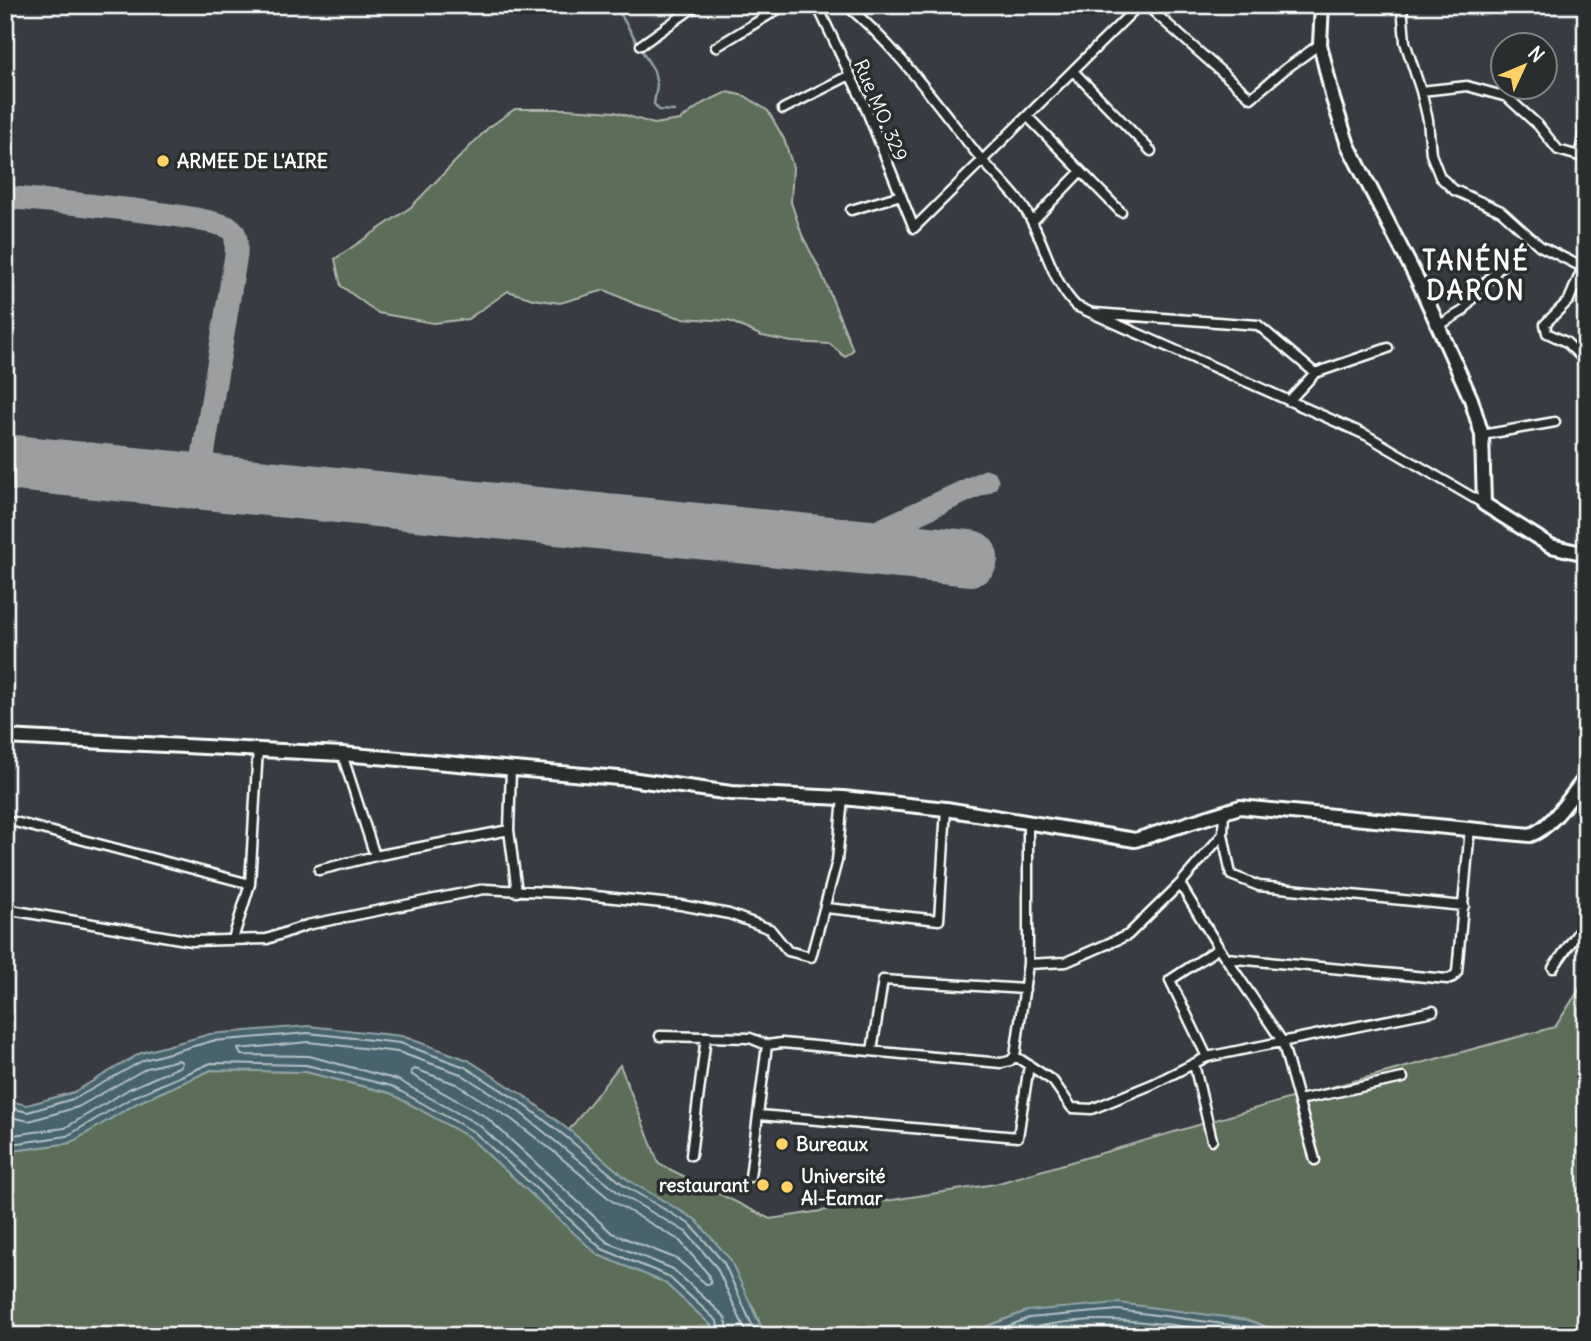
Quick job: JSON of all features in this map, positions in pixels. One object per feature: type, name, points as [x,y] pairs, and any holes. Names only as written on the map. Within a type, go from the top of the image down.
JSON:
[{"type":"street","points":[[641,45],[697,5]]},
{"type":"street","points":[[716,47],[785,5]]},
{"type":"street","name":"Rue MO. 329","points":[[817,5],[864,104],[914,228],[982,160]]},
{"type":"street","points":[[846,5],[897,54],[982,160],[1021,202],[1033,221],[1066,296],[1088,313],[1366,435],[1551,546],[1586,554]]},
{"type":"street","points":[[982,160],[1139,5]]},
{"type":"street","points":[[1146,5],[1251,98],[1320,44]]},
{"type":"street","points":[[1322,5],[1320,44],[1333,99],[1348,145],[1438,326],[1471,399],[1482,435],[1484,505]]},
{"type":"street","points":[[1402,5],[1405,43],[1421,91],[1428,120],[1431,154],[1440,177],[1454,190],[1502,211],[1540,246],[1584,268],[1569,300],[1545,324],[1547,333],[1566,342],[1586,362]]},
{"type":"street","points":[[1073,71],[1151,152]]},
{"type":"street","points":[[783,109],[850,75]]},
{"type":"street","points":[[1421,91],[1468,86],[1507,97],[1538,125],[1558,150],[1582,157],[1586,125]]},
{"type":"street","points":[[1027,116],[1121,212]]},
{"type":"street","points":[[1033,221],[1081,171]]},
{"type":"street","points":[[851,210],[901,195]]},
{"type":"street","points":[[1438,326],[1463,311],[1503,264]]},
{"type":"street","points":[[1088,313],[1258,325],[1315,373]]},
{"type":"street","points":[[1289,401],[1315,373],[1388,348]]},
{"type":"street","points":[[1482,435],[1555,422]]},
{"type":"street","points":[[5,737],[342,754],[630,779],[731,793],[843,798],[946,809],[1135,840],[1240,807],[1530,835],[1538,833],[1547,825],[1586,777]]},
{"type":"street","points":[[233,939],[250,884],[258,748]]},
{"type":"street","points":[[342,754],[375,856]]},
{"type":"street","points":[[511,769],[509,830],[517,892]]},
{"type":"street","points":[[5,909],[192,941],[267,939],[307,925],[484,889],[568,892],[729,914],[770,929],[788,951],[811,957],[837,861],[843,798]]},
{"type":"street","points":[[826,908],[939,920],[946,809]]},
{"type":"street","points":[[1224,811],[1223,834],[1231,875],[1259,886],[1464,906]]},
{"type":"street","points":[[15,822],[250,884]]},
{"type":"street","points":[[660,1037],[750,1038],[766,1045],[782,1043],[1001,1063],[1010,1061],[1015,1056],[1028,964],[1028,822]]},
{"type":"street","points":[[1226,958],[1447,979],[1453,977],[1457,972],[1470,828]]},
{"type":"street","points":[[319,870],[375,856],[509,830]]},
{"type":"street","points":[[1028,964],[1066,962],[1128,934],[1180,884],[1223,834]]},
{"type":"street","points":[[1180,884],[1219,948],[1282,1041],[1315,1160]]},
{"type":"street","points":[[1553,968],[1586,921]]},
{"type":"street","points":[[1207,1057],[1170,979],[1219,948]]},
{"type":"street","points":[[872,1051],[883,980],[1025,989]]},
{"type":"street","points":[[1015,1056],[1053,1081],[1072,1108],[1092,1109],[1153,1084],[1207,1057],[1433,1011]]},
{"type":"street","points":[[691,1155],[706,1037]]},
{"type":"street","points":[[750,1177],[766,1045]]},
{"type":"street","points":[[1194,1064],[1212,1140]]},
{"type":"street","points":[[759,1115],[1018,1137],[1029,1065]]},
{"type":"street","points":[[1298,1100],[1403,1077]]},
{"type":"green space","points":[[727,92],[745,96],[768,111],[784,139],[793,167],[791,202],[802,235],[822,274],[853,350],[845,357],[830,344],[792,342],[762,336],[729,321],[681,318],[635,304],[605,290],[560,303],[533,299],[508,291],[468,319],[433,323],[378,313],[341,286],[335,259],[411,207],[488,128],[515,109],[615,112],[654,124],[680,120],[703,103]]},
{"type":"green space","points":[[1586,979],[1586,1336],[1290,1336],[1248,1320],[1027,1311],[962,1336],[765,1336],[753,1307],[696,1220],[628,1180],[569,1130],[620,1065],[659,1164],[770,1219],[995,1184],[1298,1096],[1555,1027]]},
{"type":"green space","points":[[211,1070],[306,1072],[390,1093],[469,1137],[598,1255],[664,1282],[712,1326],[712,1336],[5,1336],[5,1152],[70,1143],[137,1103]]},
{"type":"water","points":[[308,1026],[402,1036],[468,1060],[526,1097],[628,1180],[696,1220],[730,1259],[765,1336],[712,1336],[712,1326],[664,1282],[598,1255],[469,1137],[390,1093],[306,1072],[211,1070],[137,1103],[70,1143],[5,1152],[5,1100],[27,1105],[74,1092],[141,1053],[210,1034]]},
{"type":"water","points":[[1118,1303],[1248,1320],[1290,1336],[962,1336],[1027,1311]]},
{"type":"waterway","points":[[615,5],[654,71],[657,85],[654,104],[659,110],[674,111]]},
{"type":"taxiway","points":[[5,197],[161,214],[218,224],[233,231],[236,255],[199,480]]},
{"type":"taxiway","points":[[832,544],[866,537],[987,481]]},
{"type":"runway","points":[[5,462],[970,558]]},
{"type":"place","name":"ARMEE DE L'AIRE","points":[[163,161]]},
{"type":"place","name":"Bureaux","points":[[782,1144]]},
{"type":"place","name":"restaurant","points":[[763,1185]]},
{"type":"place","name":"Université Al-Eamar","points":[[787,1187]]},
{"type":"district","name":"TANÉNÉ DARON","points":[[1476,275]]}]
